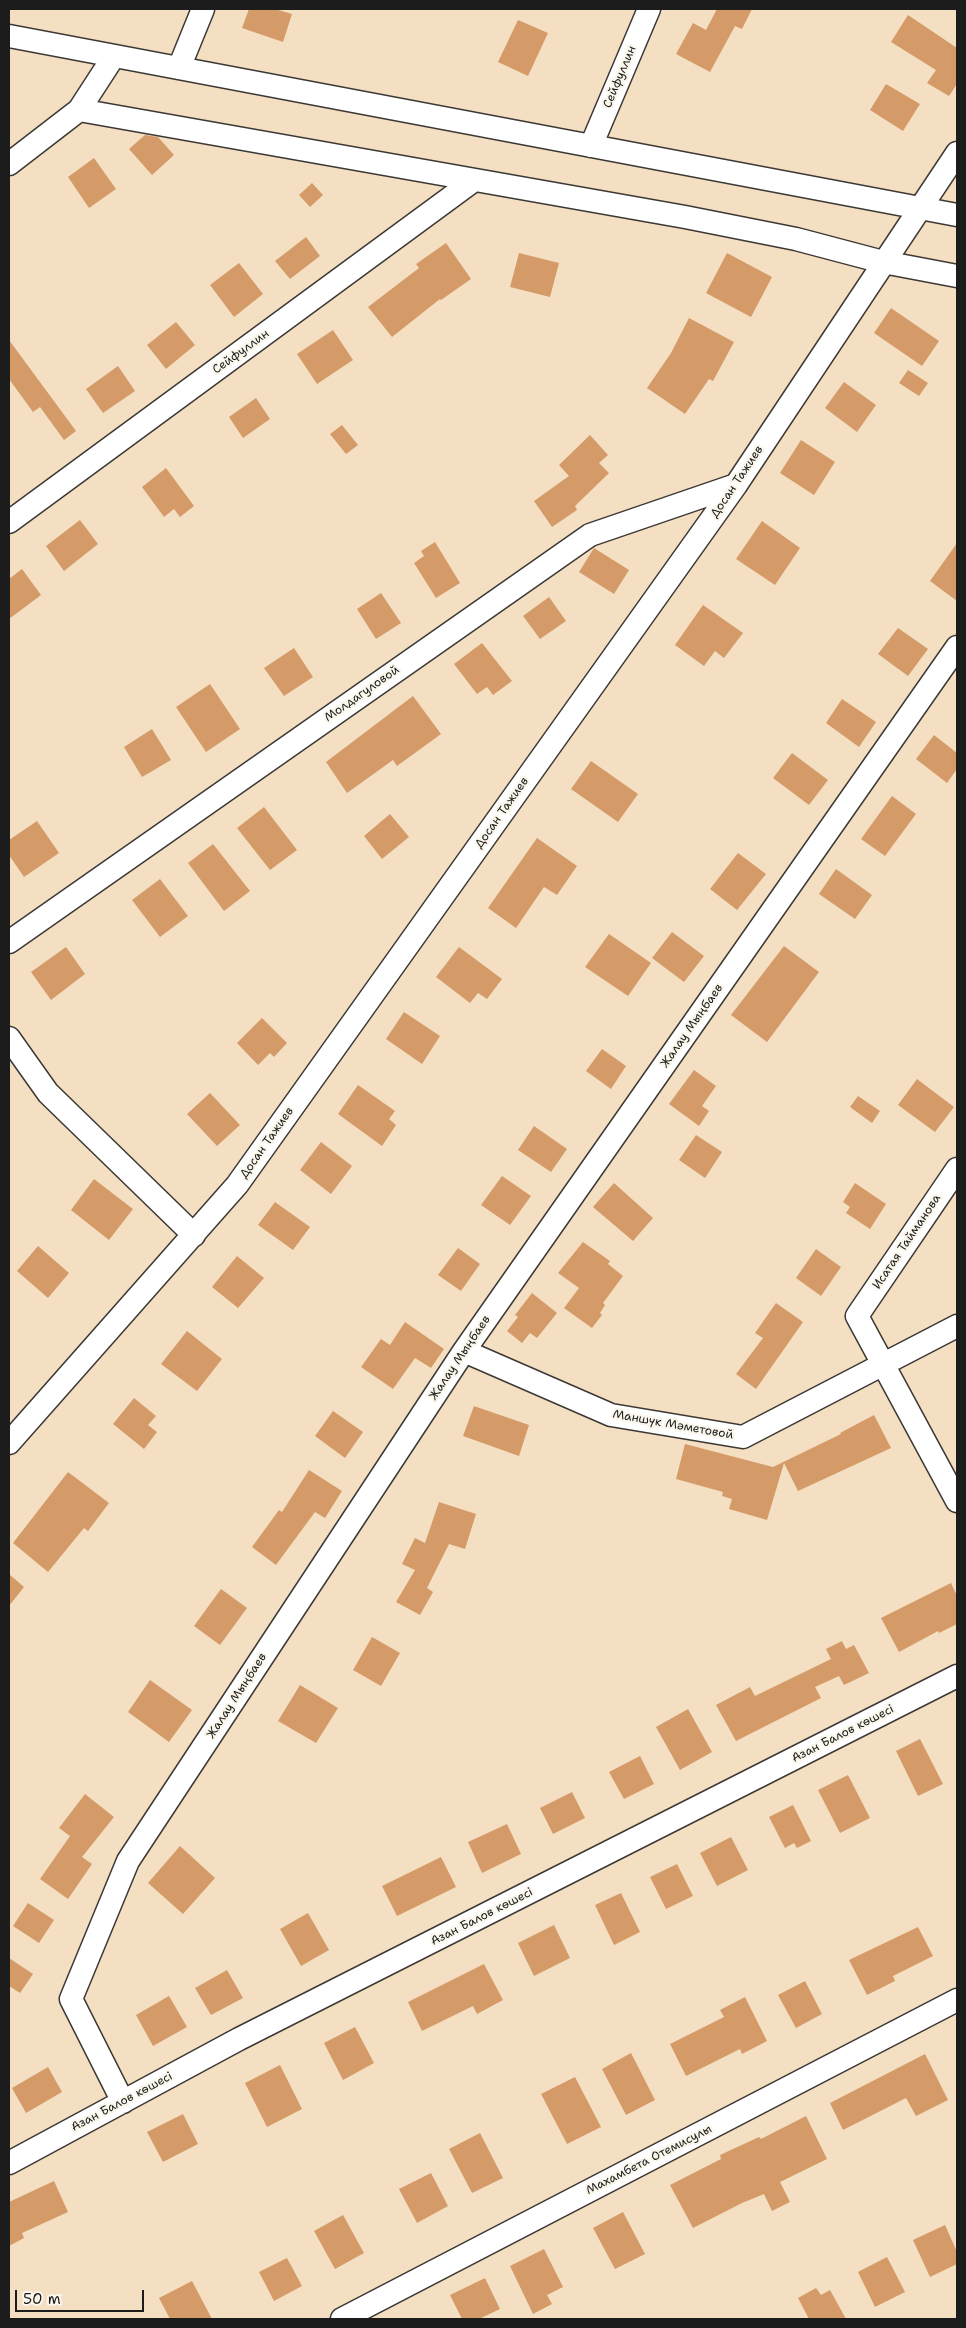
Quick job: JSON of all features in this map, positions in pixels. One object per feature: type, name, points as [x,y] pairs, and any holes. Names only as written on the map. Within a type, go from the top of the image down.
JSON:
[{"type":"street","points":[[179,68],[203,9]]},
{"type":"street","name":"Сейфуллин","points":[[591,146],[649,9]]},
{"type":"street","points":[[9,36],[957,215]]},
{"type":"street","points":[[9,164],[79,110],[114,56]]},
{"type":"street","points":[[79,110],[473,182],[685,217],[796,239],[883,262],[957,276]]},
{"type":"street","name":"Досан Тажиев","points":[[9,1443],[194,1236],[237,1185],[736,485],[957,153]]},
{"type":"street","name":"Сейфуллин","points":[[9,522],[473,182]]},
{"type":"street","name":"Молдагуловой","points":[[9,942],[590,535],[736,485]]},
{"type":"street","name":"Жалау Мыңбаев","points":[[123,2102],[71,2000],[128,1861],[464,1351],[957,647]]},
{"type":"street","points":[[9,1038],[48,1093],[194,1236]]},
{"type":"street","name":"Исатая Тайманова","points":[[883,1364],[857,1316],[957,1169]]},
{"type":"street","name":"Маншүк Мәметовой","points":[[464,1351],[611,1415],[743,1437],[957,1326]]},
{"type":"street","points":[[883,1364],[957,1501]]},
{"type":"street","name":"Азан Балов көшесі","points":[[9,2163],[239,2039],[957,1676]]},
{"type":"street","name":"Махамбета Отемисулы","points":[[342,2319],[957,2000]]},
{"type":"building","points":[[249,9],[275,9],[292,14],[283,42],[242,28]]},
{"type":"building","points":[[717,9],[752,9],[742,29],[735,26],[710,72],[676,54],[693,23],[706,30]]},
{"type":"building","points":[[908,15],[957,48],[957,84],[949,96],[927,83],[936,70],[891,42]]},
{"type":"building","points":[[518,20],[548,33],[528,76],[498,62]]},
{"type":"building","points":[[886,84],[920,104],[903,131],[870,110]]},
{"type":"building","points":[[145,135],[158,137],[174,155],[152,175],[129,149]]},
{"type":"building","points":[[94,158],[116,189],[89,208],[68,177]]},
{"type":"building","points":[[312,183],[323,195],[310,207],[299,195]]},
{"type":"building","points":[[306,237],[320,256],[290,279],[275,261]]},
{"type":"building","points":[[446,243],[471,279],[440,299],[392,337],[368,307],[419,268],[416,264]]},
{"type":"building","points":[[519,253],[559,263],[550,297],[510,287]]},
{"type":"building","points":[[727,253],[772,277],[751,317],[706,293]]},
{"type":"building","points":[[239,263],[263,294],[234,317],[210,285]]},
{"type":"building","points":[[891,308],[939,341],[922,366],[874,333]]},
{"type":"building","points":[[689,318],[734,342],[713,381],[709,379],[685,414],[647,388],[671,353]]},
{"type":"building","points":[[176,322],[195,345],[166,369],[147,345]]},
{"type":"building","points":[[333,330],[353,360],[317,384],[297,354]]},
{"type":"building","points":[[9,340],[76,431],[64,440],[40,407],[33,412],[9,379]]},
{"type":"building","points":[[118,366],[135,391],[103,413],[86,389]]},
{"type":"building","points":[[908,370],[928,383],[919,396],[899,383]]},
{"type":"building","points":[[844,382],[876,405],[857,432],[825,408]]},
{"type":"building","points":[[256,398],[270,419],[243,438],[229,417]]},
{"type":"building","points":[[342,425],[358,445],[346,454],[330,434]]},
{"type":"building","points":[[590,435],[608,455],[599,463],[609,473],[575,506],[577,510],[552,527],[534,501],[569,476],[559,465]]},
{"type":"building","points":[[801,440],[835,462],[814,495],[780,473]]},
{"type":"building","points":[[166,468],[194,506],[180,517],[174,509],[164,517],[142,487]]},
{"type":"building","points":[[80,520],[98,544],[64,571],[46,546]]},
{"type":"building","points":[[762,521],[800,548],[775,585],[736,559]]},
{"type":"building","points":[[435,542],[460,583],[436,598],[414,563],[424,556],[421,551]]},
{"type":"building","points":[[957,543],[957,601],[930,581]]},
{"type":"building","points":[[594,548],[629,570],[614,594],[579,572]]},
{"type":"building","points":[[22,569],[41,595],[9,619],[9,579]]},
{"type":"building","points":[[381,593],[401,623],[376,639],[357,609]]},
{"type":"building","points":[[549,597],[566,621],[540,639],[523,616]]},
{"type":"building","points":[[703,605],[743,633],[724,658],[715,651],[704,666],[675,645]]},
{"type":"building","points":[[898,628],[928,649],[908,676],[878,654]]},
{"type":"building","points":[[482,643],[512,681],[493,695],[487,687],[477,694],[454,664]]},
{"type":"building","points":[[294,648],[313,677],[284,696],[264,668]]},
{"type":"building","points":[[210,684],[240,729],[206,752],[176,707]]},
{"type":"building","points":[[413,696],[441,734],[397,766],[393,760],[347,793],[326,762]]},
{"type":"building","points":[[842,699],[876,722],[859,747],[826,723]]},
{"type":"building","points":[[152,729],[171,760],[142,777],[124,747]]},
{"type":"building","points":[[934,735],[957,753],[957,769],[947,783],[916,759]]},
{"type":"building","points":[[792,753],[828,780],[809,805],[773,778]]},
{"type":"building","points":[[591,761],[638,794],[618,822],[571,789]]},
{"type":"building","points":[[892,796],[916,814],[885,856],[861,839]]},
{"type":"building","points":[[264,807],[297,850],[270,870],[237,828]]},
{"type":"building","points":[[390,814],[409,837],[382,859],[364,836]]},
{"type":"building","points":[[37,821],[59,853],[24,877],[9,855],[9,840]]},
{"type":"building","points":[[537,838],[577,866],[557,895],[544,887],[516,928],[488,908]]},
{"type":"building","points":[[213,844],[250,891],[224,911],[188,863]]},
{"type":"building","points":[[738,853],[766,874],[737,910],[710,889]]},
{"type":"building","points":[[836,869],[872,895],[855,919],[819,894]]},
{"type":"building","points":[[160,879],[188,916],[160,937],[132,900]]},
{"type":"building","points":[[672,932],[704,956],[684,982],[652,958]]},
{"type":"building","points":[[609,934],[651,963],[628,996],[585,967]]},
{"type":"building","points":[[784,946],[819,972],[767,1042],[731,1015]]},
{"type":"building","points":[[66,947],[85,974],[51,1000],[31,972]]},
{"type":"building","points":[[459,947],[502,979],[487,999],[478,993],[470,1003],[436,977]]},
{"type":"building","points":[[404,1012],[440,1036],[422,1064],[386,1039]]},
{"type":"building","points":[[262,1018],[287,1043],[274,1057],[270,1053],[258,1065],[237,1043]]},
{"type":"building","points":[[602,1049],[626,1066],[611,1089],[586,1071]]},
{"type":"building","points":[[694,1070],[716,1086],[702,1106],[709,1111],[699,1126],[669,1104]]},
{"type":"building","points":[[917,1079],[954,1107],[935,1132],[898,1105]]},
{"type":"building","points":[[358,1085],[395,1111],[389,1119],[396,1125],[382,1146],[338,1114]]},
{"type":"building","points":[[210,1093],[240,1125],[217,1146],[187,1114]]},
{"type":"building","points":[[858,1096],[880,1111],[872,1123],[850,1107]]},
{"type":"building","points":[[534,1126],[567,1149],[551,1172],[518,1150]]},
{"type":"building","points":[[696,1135],[722,1152],[705,1178],[679,1160]]},
{"type":"building","points":[[321,1142],[352,1166],[331,1194],[300,1170]]},
{"type":"building","points":[[502,1176],[531,1196],[510,1225],[481,1205]]},
{"type":"building","points":[[94,1179],[133,1209],[109,1240],[71,1210]]},
{"type":"building","points":[[614,1183],[653,1218],[633,1241],[593,1207]]},
{"type":"building","points":[[855,1183],[886,1204],[870,1229],[846,1213],[850,1207],[843,1202]]},
{"type":"building","points":[[275,1202],[310,1227],[293,1250],[258,1225]]},
{"type":"building","points":[[583,1242],[610,1261],[608,1264],[623,1276],[603,1303],[605,1305],[600,1313],[602,1315],[592,1328],[564,1308],[579,1288],[558,1273]]},
{"type":"building","points":[[38,1246],[69,1273],[48,1298],[17,1271]]},
{"type":"building","points":[[458,1248],[480,1264],[461,1291],[438,1275]]},
{"type":"building","points":[[816,1249],[841,1267],[821,1296],[796,1278]]},
{"type":"building","points":[[237,1256],[264,1278],[238,1308],[212,1287]]},
{"type":"building","points":[[532,1293],[557,1313],[537,1338],[530,1333],[522,1343],[507,1331],[518,1317],[515,1315]]},
{"type":"building","points":[[776,1303],[803,1322],[756,1389],[736,1374],[763,1338],[755,1333]]},
{"type":"building","points":[[405,1322],[444,1349],[431,1368],[415,1358],[393,1389],[361,1367],[381,1339],[390,1345]]},
{"type":"building","points":[[187,1331],[222,1359],[197,1391],[161,1364]]},
{"type":"building","points":[[134,1398],[156,1416],[148,1425],[157,1432],[144,1449],[113,1424]]},
{"type":"building","points":[[474,1406],[529,1425],[519,1456],[463,1436]]},
{"type":"building","points":[[333,1411],[363,1432],[345,1458],[315,1436]]},
{"type":"building","points":[[874,1415],[891,1448],[798,1491],[784,1463],[767,1520],[729,1509],[732,1499],[722,1496],[723,1492],[676,1479],[685,1444],[773,1467],[841,1434]]},
{"type":"building","points":[[309,1470],[342,1491],[325,1518],[315,1512],[276,1565],[252,1547],[279,1510],[282,1512]]},
{"type":"building","points":[[68,1472],[109,1503],[88,1531],[84,1528],[48,1572],[13,1543]]},
{"type":"building","points":[[439,1502],[476,1514],[465,1549],[449,1544],[427,1588],[433,1592],[420,1615],[396,1602],[415,1570],[402,1564],[415,1538],[425,1543]]},
{"type":"building","points":[[9,1574],[24,1587],[9,1606]]},
{"type":"building","points":[[951,1583],[957,1596],[957,1624],[939,1633],[938,1631],[899,1652],[881,1618]]},
{"type":"building","points":[[221,1589],[247,1608],[220,1645],[194,1626]]},
{"type":"building","points":[[372,1637],[400,1653],[381,1686],[353,1670]]},
{"type":"building","points":[[842,1641],[846,1649],[854,1645],[869,1673],[844,1685],[839,1676],[815,1687],[821,1698],[736,1741],[716,1705],[750,1687],[755,1696],[831,1659],[826,1649]]},
{"type":"building","points":[[150,1680],[192,1710],[169,1742],[128,1712]]},
{"type":"building","points":[[300,1685],[338,1708],[316,1743],[278,1721]]},
{"type":"building","points":[[688,1709],[712,1752],[680,1770],[656,1727]]},
{"type":"building","points":[[920,1739],[943,1784],[918,1796],[896,1751]]},
{"type":"building","points":[[640,1756],[654,1784],[624,1799],[609,1772]]},
{"type":"building","points":[[848,1775],[870,1818],[840,1833],[818,1790]]},
{"type":"building","points":[[572,1792],[585,1818],[553,1834],[540,1808]]},
{"type":"building","points":[[85,1794],[114,1817],[82,1857],[92,1864],[68,1899],[40,1879],[70,1836],[59,1828]]},
{"type":"building","points":[[793,1805],[811,1841],[797,1848],[794,1843],[785,1848],[769,1817]]},
{"type":"building","points":[[507,1824],[521,1854],[482,1873],[468,1842]]},
{"type":"building","points":[[731,1837],[748,1870],[717,1886],[700,1853]]},
{"type":"building","points":[[180,1846],[215,1878],[183,1914],[148,1883]]},
{"type":"building","points":[[441,1857],[456,1887],[397,1916],[382,1886]]},
{"type":"building","points":[[677,1864],[693,1896],[666,1909],[650,1877]]},
{"type":"building","points":[[621,1893],[640,1932],[614,1945],[595,1905]]},
{"type":"building","points":[[28,1903],[54,1920],[39,1943],[13,1926]]},
{"type":"building","points":[[308,1913],[329,1950],[301,1966],[280,1929]]},
{"type":"building","points":[[554,1925],[570,1958],[534,1976],[518,1943]]},
{"type":"building","points":[[918,1927],[933,1956],[893,1976],[895,1981],[867,1995],[849,1960]]},
{"type":"building","points":[[9,1958],[33,1974],[20,1993],[9,1986]]},
{"type":"building","points":[[484,1964],[503,2000],[477,2014],[473,2006],[422,2031],[408,2002]]},
{"type":"building","points":[[227,1970],[243,1998],[211,2015],[195,1988]]},
{"type":"building","points":[[805,1981],[822,2014],[796,2028],[778,1995]]},
{"type":"building","points":[[169,1996],[187,2027],[153,2046],[136,2015]]},
{"type":"building","points":[[745,1997],[767,2041],[742,2054],[740,2049],[686,2076],[670,2044],[724,2017],[720,2010]]},
{"type":"building","points":[[355,2027],[374,2063],[343,2080],[324,2043]]},
{"type":"building","points":[[631,2053],[655,2100],[626,2115],[602,2069]]},
{"type":"building","points":[[925,2054],[948,2100],[916,2116],[906,2098],[843,2130],[830,2103]]},
{"type":"building","points":[[280,2065],[302,2109],[267,2127],[245,2083]]},
{"type":"building","points":[[48,2067],[62,2092],[26,2113],[12,2088]]},
{"type":"building","points":[[575,2077],[601,2127],[567,2144],[541,2094]]},
{"type":"building","points":[[183,2114],[198,2144],[163,2162],[147,2132]]},
{"type":"building","points":[[806,2116],[827,2159],[780,2182],[790,2202],[772,2211],[764,2194],[693,2228],[670,2185],[721,2159],[720,2155],[759,2137],[761,2139]]},
{"type":"building","points":[[480,2133],[503,2178],[472,2193],[449,2149]]},
{"type":"building","points":[[431,2173],[448,2206],[417,2223],[399,2189]]},
{"type":"building","points":[[54,2181],[68,2212],[22,2233],[24,2238],[9,2246],[9,2202]]},
{"type":"building","points":[[623,2212],[645,2254],[615,2269],[593,2228]]},
{"type":"building","points":[[343,2215],[364,2253],[335,2269],[314,2231]]},
{"type":"building","points":[[945,2225],[957,2252],[957,2264],[930,2277],[913,2240]]},
{"type":"building","points":[[544,2249],[563,2287],[547,2295],[552,2304],[533,2314],[510,2266]]},
{"type":"building","points":[[887,2257],[905,2292],[875,2307],[858,2272]]},
{"type":"building","points":[[287,2258],[302,2286],[274,2301],[259,2272]]},
{"type":"building","points":[[485,2278],[500,2309],[479,2319],[462,2319],[450,2295]]},
{"type":"building","points":[[192,2281],[212,2319],[170,2319],[159,2298]]},
{"type":"building","points":[[816,2288],[821,2295],[830,2290],[846,2319],[809,2319],[798,2298]]}]
